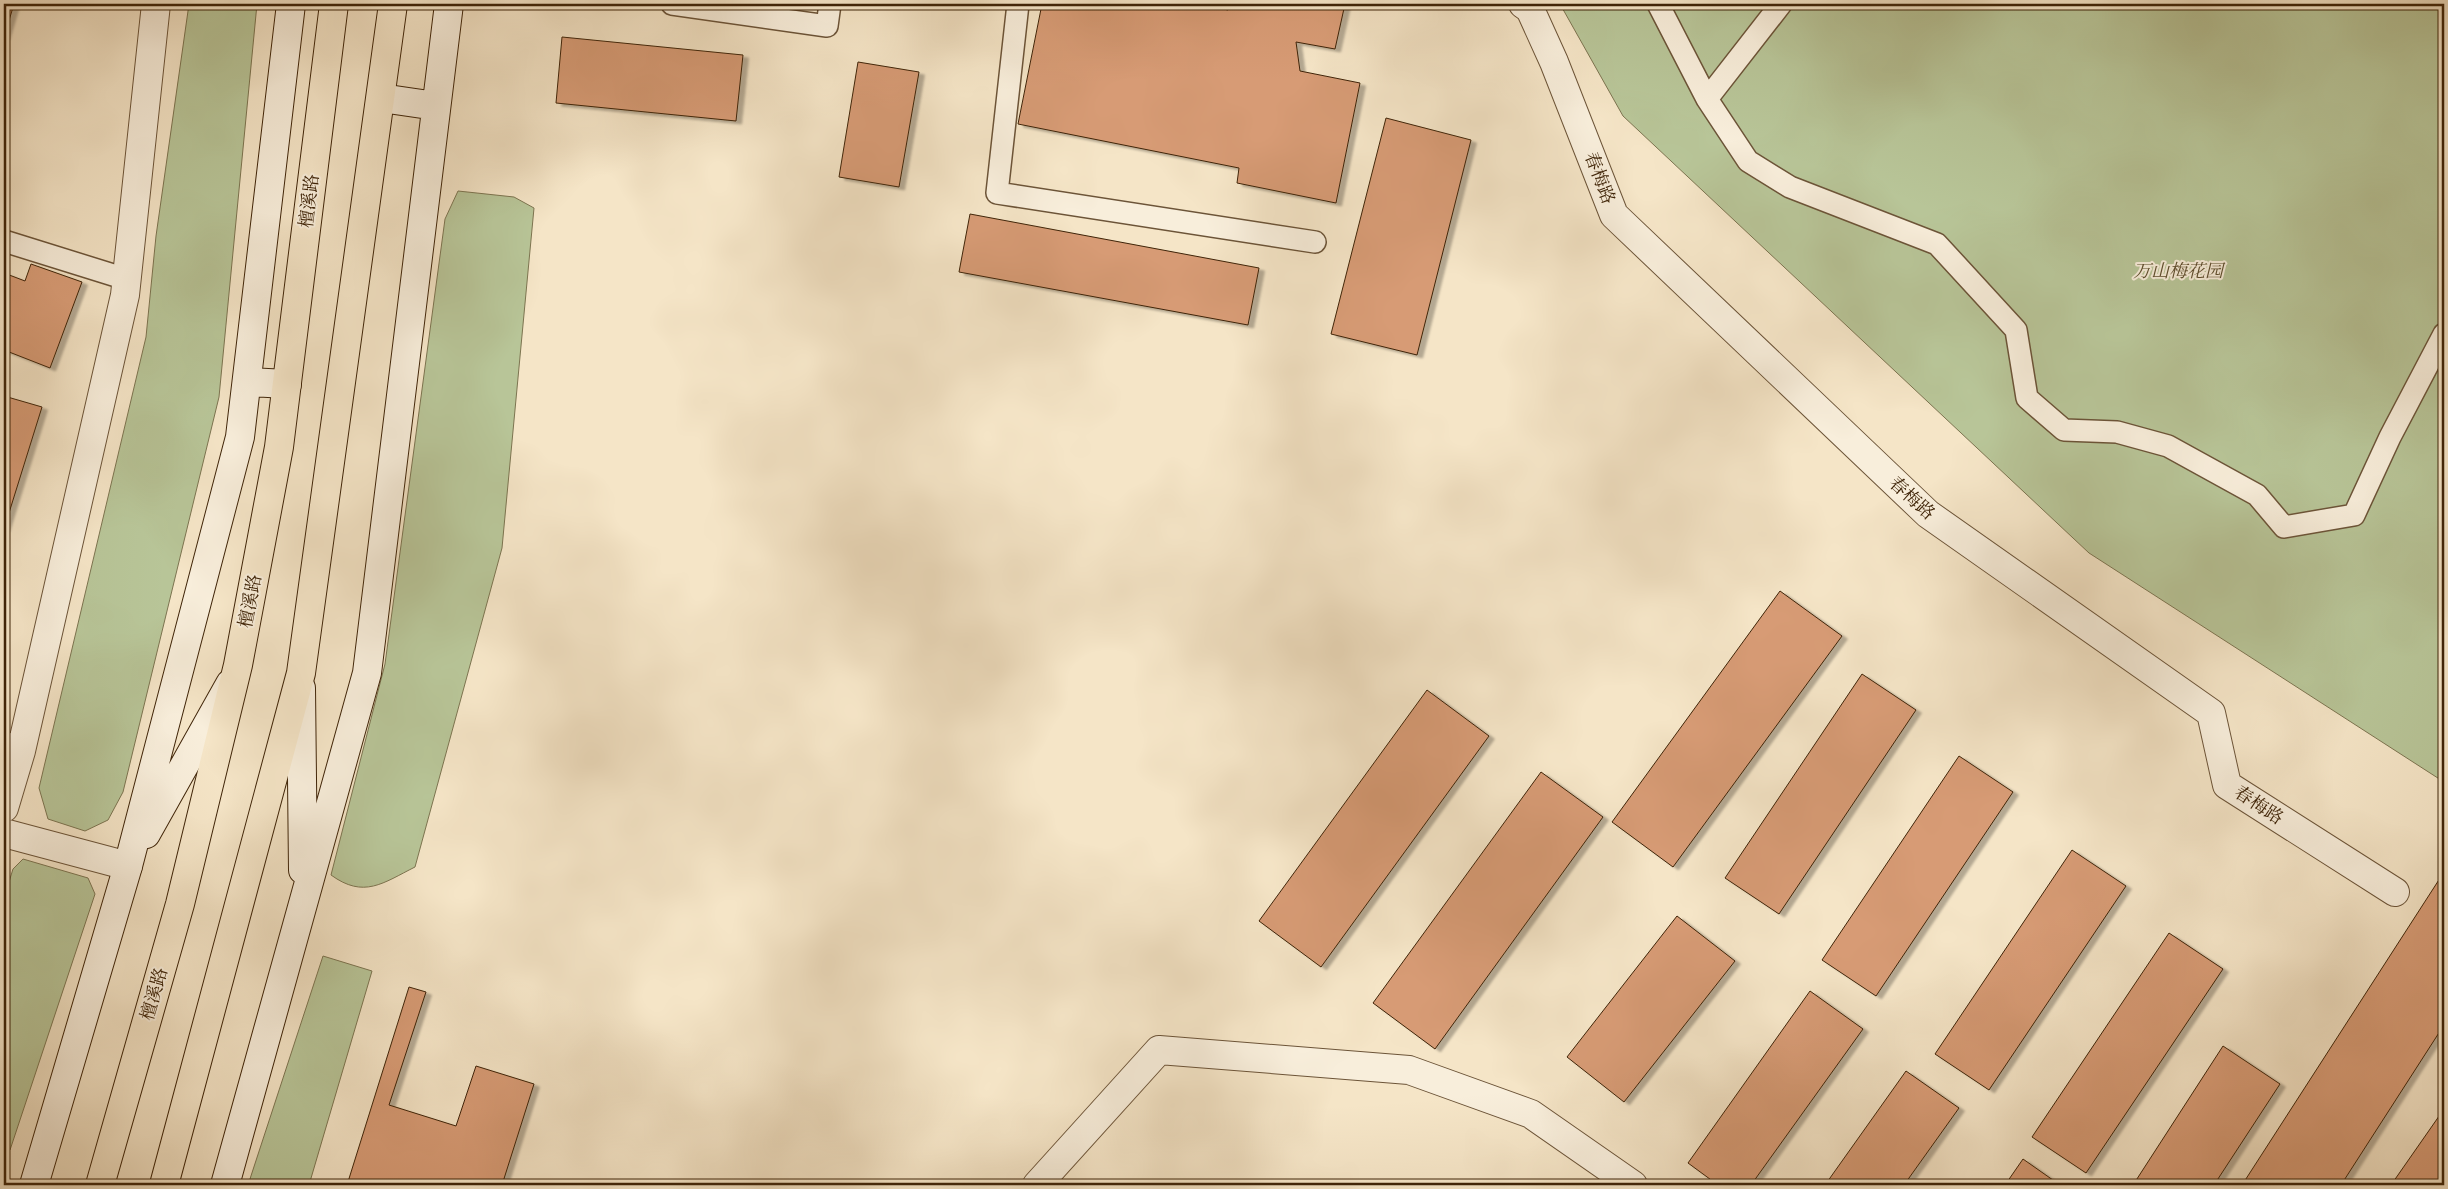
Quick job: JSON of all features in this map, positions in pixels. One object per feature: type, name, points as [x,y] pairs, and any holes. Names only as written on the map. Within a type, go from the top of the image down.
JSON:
[{"type":"main road","name":"檀溪路","points":[[100,1185],[180,904],[236,674],[279,447],[334,4]]},
{"type":"main road","points":[[164,1185],[301,672],[393,4]]},
{"type":"street","points":[[4,808],[12,748],[124,295],[156,4]]},
{"type":"street","points":[[34,1185],[128,866],[240,437],[291,4]]},
{"type":"street","points":[[225,1185],[367,673],[449,4]]},
{"type":"street","name":"春梅路","points":[[1523,4],[1530,9],[1554,62],[1614,215],[1928,514],[2211,713],[2227,784],[2395,892]]},
{"type":"street","points":[[380,98],[436,106]]},
{"type":"street","points":[[247,382],[286,384]]},
{"type":"street","points":[[301,672],[304,901]]},
{"type":"street","points":[[128,866],[236,674]]},
{"type":"street","points":[[4,833],[128,866]]},
{"type":"street","points":[[1037,1185],[1159,1050],[1409,1070],[1531,1114],[1633,1185]]},
{"type":"lane","points":[[672,4],[827,26],[830,4]]},
{"type":"lane","points":[[1018,4],[997,193],[1315,242]]},
{"type":"lane","points":[[1658,4],[1707,99],[1748,161],[1790,187],[1938,244],[2016,330],[2027,398],[2064,430],[2117,432],[2168,446],[2257,495],[2284,527],[2354,515],[2390,437],[2444,334]]},
{"type":"lane","points":[[1707,99],[1781,4]]},
{"type":"lane","points":[[4,241],[126,279]]},
{"type":"green space","points":[[189,4],[257,4],[219,397],[123,792],[108,820],[85,831],[48,819],[39,788],[146,337],[156,236]]},
{"type":"green space","name":"万山梅花园","points":[[1560,4],[2444,4],[2444,782],[2089,553],[1623,116]]},
{"type":"green space","points":[[458,191],[514,197],[534,208],[502,548],[415,867],[383,883],[364,887],[354,886],[331,875],[385,664],[445,219]]},
{"type":"green space","points":[[23,859],[88,878],[95,894],[10,1150],[4,1152],[4,898],[13,869]]},
{"type":"green space","points":[[323,956],[372,971],[309,1185],[248,1185]]},
{"type":"building","points":[[4,4],[14,4],[4,37]]},
{"type":"building","points":[[1042,4],[1199,4],[1228,10],[1230,4],[1345,4],[1335,49],[1296,42],[1300,71],[1360,83],[1336,203],[1237,183],[1239,168],[1018,124]]},
{"type":"building","points":[[562,37],[743,55],[736,121],[556,103]]},
{"type":"building","points":[[858,62],[919,72],[899,187],[839,177]]},
{"type":"building","points":[[1386,118],[1471,140],[1417,355],[1331,334]]},
{"type":"building","points":[[970,214],[1259,268],[1248,325],[959,272]]},
{"type":"building","points":[[31,264],[82,282],[50,368],[4,350],[4,273],[25,281]]},
{"type":"building","points":[[4,396],[42,407],[4,529]]},
{"type":"building","points":[[1780,591],[1842,636],[1673,867],[1612,822]]},
{"type":"building","points":[[1862,674],[1916,710],[1779,914],[1725,878]]},
{"type":"building","points":[[1427,690],[1489,736],[1321,967],[1259,921]]},
{"type":"building","points":[[1959,756],[2013,792],[1876,996],[1822,960]]},
{"type":"building","points":[[1541,772],[1603,817],[1435,1049],[1373,1003]]},
{"type":"building","points":[[2072,850],[2126,886],[1989,1090],[1935,1054]]},
{"type":"building","points":[[2444,872],[2444,1025],[2341,1185],[2242,1185]]},
{"type":"building","points":[[1677,916],[1735,961],[1624,1102],[1567,1057]]},
{"type":"building","points":[[2169,933],[2223,969],[2086,1173],[2032,1137]]},
{"type":"building","points":[[409,987],[426,992],[389,1105],[456,1126],[476,1066],[534,1084],[502,1185],[347,1185]]},
{"type":"building","points":[[1810,991],[1863,1029],[1751,1185],[1718,1185],[1688,1163]]},
{"type":"building","points":[[2223,1046],[2280,1084],[2214,1185],[2133,1185]]},
{"type":"building","points":[[1906,1071],[1959,1108],[1904,1185],[1825,1185]]},
{"type":"building","points":[[2444,1109],[2444,1185],[2391,1185]]},
{"type":"building","points":[[2023,1159],[2060,1185],[2005,1185]]}]
